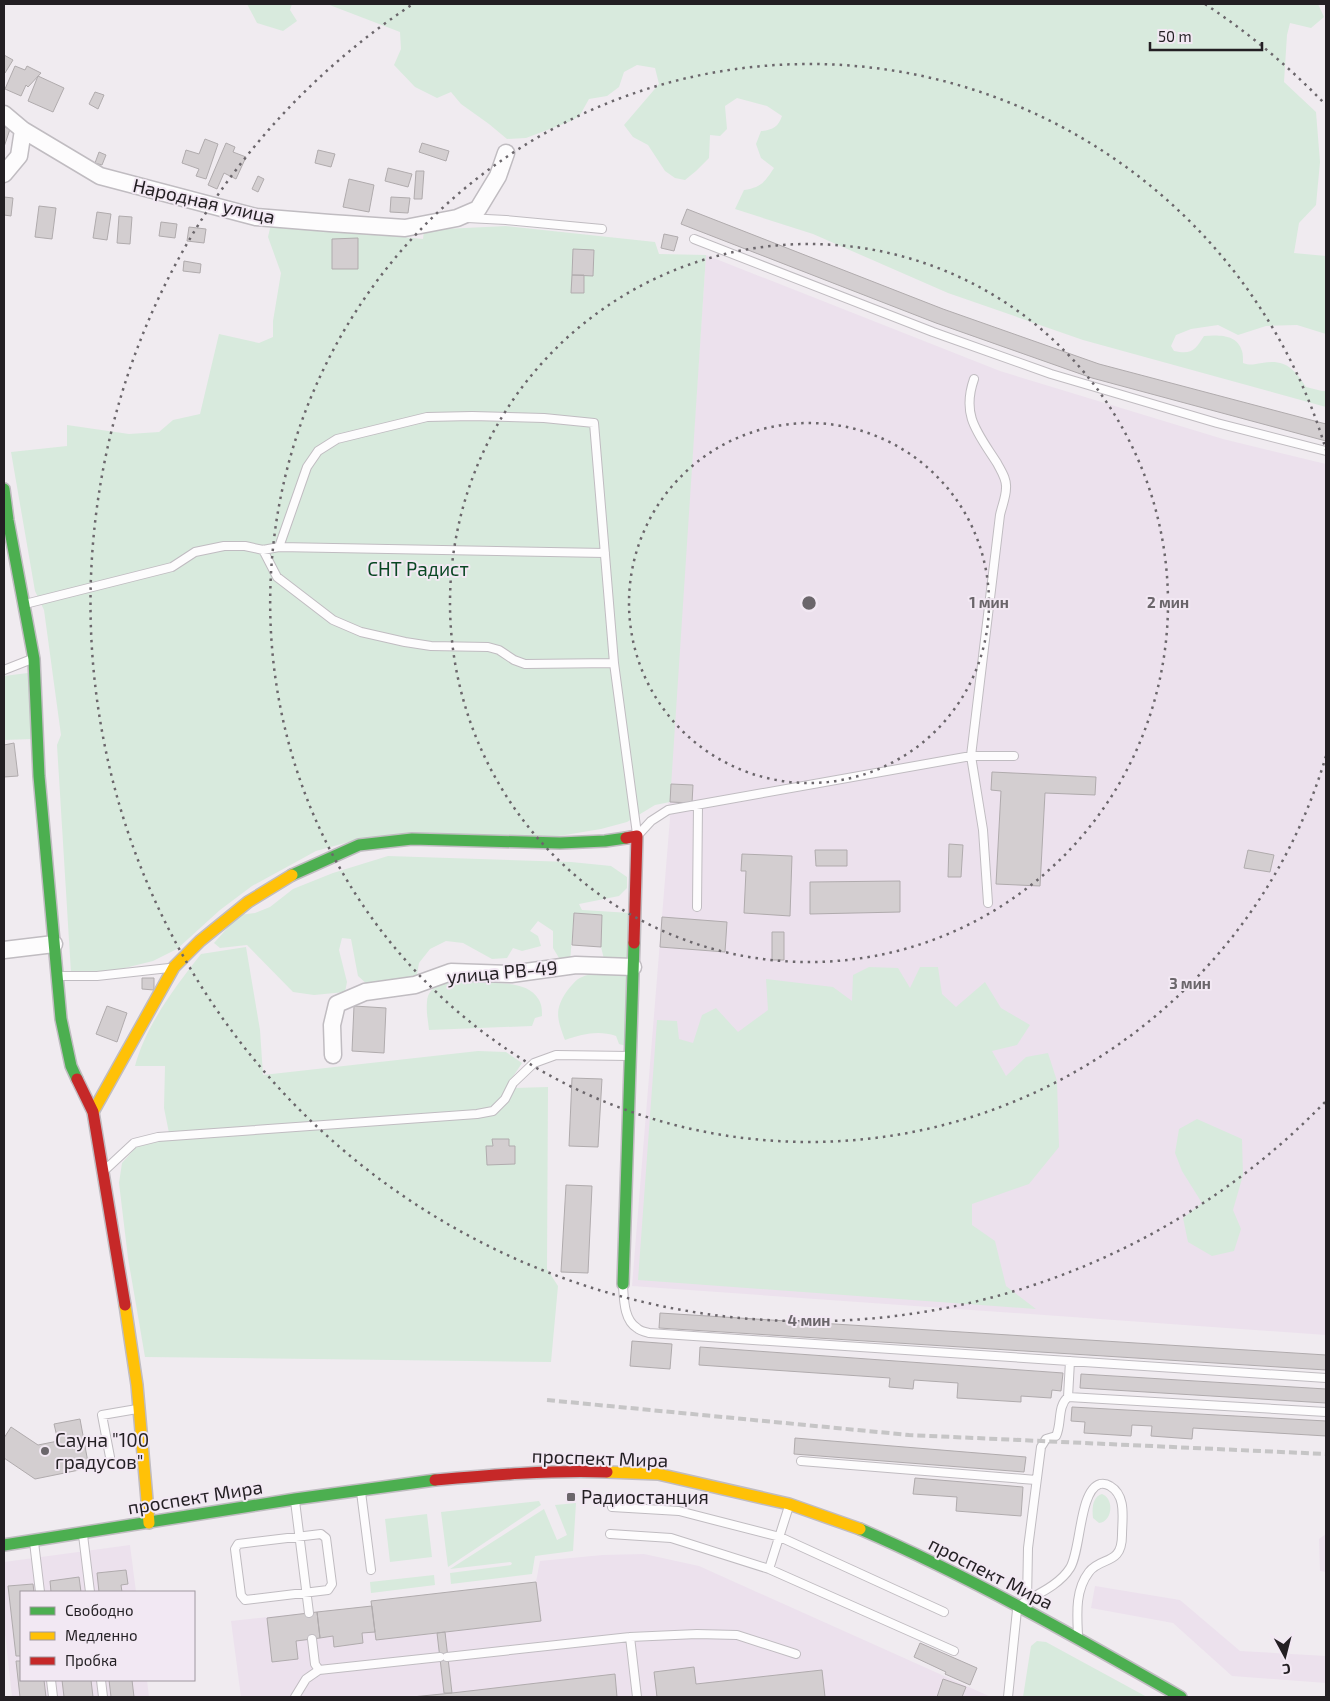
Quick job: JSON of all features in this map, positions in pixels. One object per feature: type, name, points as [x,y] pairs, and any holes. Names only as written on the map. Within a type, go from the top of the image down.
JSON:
[{"type":"street","name":"Народная улица","points":[[4,114],[23,130],[100,176],[256,217],[405,228],[457,218],[478,209],[498,176],[506,153]]},
{"type":"street","points":[[4,174],[19,156],[23,130]]},
{"type":"street","points":[[4,489],[6,521],[34,659],[39,776],[61,1019],[71,1066],[93,1112],[130,1328],[149,1523]]},
{"type":"street","points":[[93,1112],[125,1058],[174,967],[200,941],[248,902],[294,874],[359,844],[412,839],[560,843],[605,841],[637,836],[623,1284]]},
{"type":"street","points":[[4,950],[54,944]]},
{"type":"street","name":"улица РВ-49","points":[[333,1055],[332,1025],[337,1004],[365,992],[415,985],[452,972],[511,974],[576,965],[633,967]]},
{"type":"street","name":"проспект Мира","points":[[4,1545],[295,1499],[432,1480],[516,1473],[582,1471],[658,1474],[789,1504],[853,1526],[1022,1603],[1078,1638],[1181,1697]]},
{"type":"lane","points":[[457,218],[506,220],[602,229]]},
{"type":"lane","points":[[694,239],[932,332],[1051,374],[1217,424],[1326,451]]},
{"type":"lane","points":[[974,379],[969,393],[969,407],[973,424],[1003,473],[1006,487],[1000,514],[971,756],[983,830],[988,903]]},
{"type":"lane","points":[[279,547],[307,466],[318,451],[336,439],[427,417],[544,418],[594,424],[614,663],[637,836]]},
{"type":"lane","points":[[23,604],[172,567],[195,552],[231,546],[245,546],[264,550],[279,547],[605,553]]},
{"type":"lane","points":[[264,550],[277,577],[333,620],[361,632],[431,646],[488,647],[499,650],[514,660],[525,664],[614,663]]},
{"type":"lane","points":[[4,670],[34,659]]},
{"type":"lane","points":[[637,836],[651,821],[668,810],[971,756],[1014,756]]},
{"type":"lane","points":[[697,907],[698,805]]},
{"type":"lane","points":[[58,976],[97,976],[174,967]]},
{"type":"lane","points":[[103,1172],[134,1142],[158,1137],[477,1114],[493,1111],[505,1099],[513,1083],[534,1063],[556,1056],[630,1056]]},
{"type":"lane","points":[[623,1284],[628,1317],[636,1328],[649,1333],[1326,1378]]},
{"type":"lane","points":[[1008,1697],[1022,1603],[1041,1447],[1046,1439],[1056,1436],[1060,1430],[1061,1410],[1068,1397],[1070,1361]]},
{"type":"lane","points":[[1068,1397],[1326,1412]]},
{"type":"lane","points":[[110,1457],[102,1415],[139,1408]]},
{"type":"lane","points":[[801,1461],[1036,1480]]},
{"type":"lane","points":[[1022,1603],[1061,1579],[1070,1568],[1074,1558],[1086,1501],[1092,1490],[1099,1484],[1106,1484],[1116,1490],[1122,1499],[1122,1541],[1116,1556],[1090,1570],[1085,1579],[1077,1609],[1078,1638]]},
{"type":"lane","points":[[361,1490],[371,1570]]},
{"type":"lane","points":[[295,1499],[309,1613]]},
{"type":"lane","points":[[769,1569],[789,1504]]},
{"type":"lane","points":[[612,1507],[678,1511],[780,1537],[944,1612]]},
{"type":"lane","points":[[83,1533],[90,1591]]},
{"type":"lane","points":[[321,1534],[326,1538],[332,1584],[328,1590],[245,1600],[241,1595],[235,1549],[238,1544],[300,1536],[321,1534]]},
{"type":"lane","points":[[610,1534],[671,1538],[769,1569],[954,1650]]},
{"type":"lane","points":[[33,1541],[40,1591]]},
{"type":"lane","points":[[295,1697],[306,1680],[319,1670],[630,1637],[697,1634],[737,1635],[796,1654]]},
{"type":"lane","points":[[630,1637],[637,1697]]},
{"type":"lane","points":[[312,1639],[315,1664],[319,1670]]},
{"type":"lane","points":[[51,1681],[53,1697]]},
{"type":"lane","points":[[101,1681],[103,1697]]},
{"type":"shaded area","points":[[706,255],[1000,371],[1223,439],[1326,464],[1326,1335],[632,1286],[670,818],[668,810]]},
{"type":"shaded area","points":[[1326,1534],[1326,1572],[1320,1571],[1319,1539]]},
{"type":"shaded area","points":[[130,1545],[136,1591],[20,1591],[20,1681],[147,1681],[149,1697],[12,1697],[4,1624],[4,1562]]},
{"type":"shaded area","points":[[644,1554],[699,1566],[991,1697],[241,1697],[231,1621],[372,1606],[376,1640],[540,1621],[536,1582],[540,1561],[603,1555]]},
{"type":"shaded area","points":[[1095,1586],[1180,1600],[1240,1651],[1326,1656],[1326,1683],[1232,1676],[1173,1623],[1091,1608]]},
{"type":"green space","points":[[247,4],[292,4],[290,10],[297,21],[283,31],[257,23]]},
{"type":"green space","points":[[327,4],[1318,4],[1324,17],[1311,28],[1290,23],[1287,35],[1284,82],[1316,112],[1320,162],[1316,205],[1299,223],[1294,253],[1326,256],[1326,334],[1297,325],[1266,326],[1238,335],[1218,325],[1191,329],[1176,335],[1171,346],[1174,351],[1189,352],[1195,348],[1204,336],[1226,337],[1240,345],[1243,363],[1250,365],[1270,362],[1283,364],[1293,370],[1306,387],[1326,391],[1326,407],[1083,340],[948,293],[813,234],[735,209],[744,190],[762,184],[774,168],[761,158],[756,144],[761,131],[774,127],[779,123],[782,116],[767,106],[737,98],[725,106],[727,129],[720,136],[710,135],[709,158],[685,180],[675,178],[665,171],[648,145],[633,137],[624,125],[659,84],[655,68],[637,65],[624,72],[619,87],[607,96],[589,99],[580,115],[571,121],[526,138],[507,139],[461,104],[451,92],[437,98],[415,87],[394,65],[401,49],[400,32]]},
{"type":"green space","name":"СНТ Радист","points":[[271,224],[423,239],[424,230],[506,226],[655,242],[659,254],[706,255],[670,802],[655,805],[627,822],[601,829],[559,836],[356,840],[316,851],[252,886],[220,910],[177,949],[153,961],[117,970],[71,973],[57,745],[61,735],[44,610],[35,591],[11,452],[67,446],[67,425],[129,434],[159,432],[173,420],[200,414],[219,334],[259,343],[273,337],[273,321],[281,273],[268,237]]},
{"type":"green space","points":[[28,673],[32,739],[4,740],[4,676]]},
{"type":"green space","points":[[388,856],[571,862],[611,866],[627,877],[627,888],[619,896],[579,904],[582,910],[631,913],[629,961],[604,959],[601,947],[602,915],[574,913],[570,962],[559,958],[553,948],[553,931],[538,921],[530,931],[538,936],[541,946],[522,951],[513,948],[507,958],[492,959],[463,943],[446,941],[430,949],[419,963],[416,980],[368,985],[358,976],[351,939],[342,938],[339,950],[347,982],[345,992],[314,995],[293,992],[247,945],[220,948],[214,943],[239,915],[255,913],[270,907],[293,889],[333,873]]},
{"type":"green space","points":[[246,947],[260,1030],[263,1075],[478,1051],[506,1052],[522,1063],[508,1084],[514,1088],[548,1087],[547,1269],[558,1286],[551,1362],[145,1357],[128,1258],[119,1183],[122,1163],[137,1146],[170,1138],[164,1108],[165,1066],[135,1066],[146,1036],[162,1007],[201,954]]},
{"type":"green space","points":[[869,967],[898,968],[910,988],[920,967],[938,967],[942,994],[956,1007],[985,982],[1001,1008],[1030,1025],[1017,1045],[992,1051],[1006,1076],[1026,1057],[1048,1053],[1057,1081],[1059,1147],[1029,1184],[972,1204],[972,1225],[995,1241],[1006,1286],[1036,1309],[638,1280],[657,1020],[677,1021],[679,1039],[693,1043],[702,1015],[716,1008],[738,1032],[768,1010],[766,979],[833,987],[852,1001],[853,975]]},
{"type":"green space","points":[[602,973],[627,973],[626,1046],[619,1044],[616,1036],[603,1033],[565,1040],[560,1026],[558,1015],[560,1004],[567,991],[580,978]]},
{"type":"green space","points":[[446,983],[511,984],[527,989],[539,1000],[542,1016],[535,1018],[532,1026],[429,1030],[427,1002],[429,994],[433,989]]},
{"type":"green space","points":[[1197,1119],[1242,1139],[1243,1175],[1233,1210],[1241,1229],[1234,1251],[1212,1256],[1188,1242],[1183,1218],[1202,1203],[1182,1171],[1175,1153],[1179,1129]]},
{"type":"green space","points":[[1102,1494],[1109,1500],[1110,1510],[1107,1519],[1099,1523],[1093,1518],[1093,1507],[1096,1498]]},
{"type":"green space","points":[[539,1501],[541,1505],[448,1567],[441,1512]]},
{"type":"green space","points":[[576,1503],[573,1551],[535,1556],[532,1574],[451,1584],[450,1573],[511,1565],[512,1563],[510,1562],[450,1569],[544,1509],[557,1540],[567,1535],[555,1505]]},
{"type":"green space","points":[[427,1514],[432,1557],[390,1562],[385,1519]]},
{"type":"green space","points":[[434,1575],[435,1585],[371,1593],[370,1582]]},
{"type":"green space","points":[[1037,1641],[1046,1642],[1147,1697],[1023,1697],[1031,1646]]},
{"type":"building","points":[[4,55],[13,60],[5,73],[4,72]]},
{"type":"building","points":[[15,66],[25,70],[27,66],[41,73],[28,87],[26,85],[21,96],[5,89]]},
{"type":"building","points":[[38,76],[64,88],[53,112],[28,101]]},
{"type":"building","points":[[95,92],[104,95],[98,109],[89,104]]},
{"type":"building","points":[[4,127],[10,129],[4,147]]},
{"type":"building","points":[[205,139],[218,144],[206,179],[196,176],[199,169],[182,163],[186,150],[199,154]]},
{"type":"building","points":[[226,143],[235,147],[233,152],[246,157],[236,179],[224,173],[217,189],[208,185]]},
{"type":"building","points":[[422,143],[449,151],[446,161],[419,152]]},
{"type":"building","points":[[318,150],[335,154],[331,167],[315,163]]},
{"type":"building","points":[[99,152],[106,155],[102,165],[95,163]]},
{"type":"building","points":[[388,168],[412,174],[408,187],[385,181]]},
{"type":"building","points":[[416,171],[424,171],[422,199],[414,199]]},
{"type":"building","points":[[258,176],[264,179],[258,192],[252,189]]},
{"type":"building","points":[[349,179],[374,185],[369,212],[343,207]]},
{"type":"building","points":[[4,197],[13,198],[11,216],[4,215]]},
{"type":"building","points":[[391,197],[410,198],[408,213],[390,212]]},
{"type":"building","points":[[39,206],[56,208],[52,239],[35,237]]},
{"type":"building","points":[[687,209],[943,309],[1099,364],[1326,424],[1326,441],[1092,378],[936,323],[681,224]]},
{"type":"building","points":[[97,212],[111,214],[107,240],[93,238]]},
{"type":"building","points":[[119,216],[132,217],[130,244],[117,243]]},
{"type":"building","points":[[161,222],[177,224],[175,238],[159,236]]},
{"type":"building","points":[[189,227],[206,229],[204,243],[187,241]]},
{"type":"building","points":[[664,234],[678,237],[674,251],[661,248]]},
{"type":"building","points":[[358,238],[358,269],[332,269],[332,239]]},
{"type":"building","points":[[573,249],[594,250],[593,276],[572,275]]},
{"type":"building","points":[[184,261],[201,264],[200,273],[183,271]]},
{"type":"building","points":[[572,275],[584,275],[584,293],[571,293]]},
{"type":"building","points":[[14,743],[18,776],[4,777],[4,745]]},
{"type":"building","points":[[992,772],[1096,777],[1095,795],[1045,793],[1040,886],[996,884],[1001,791],[991,790]]},
{"type":"building","points":[[671,784],[693,785],[692,803],[670,802]]},
{"type":"building","points":[[949,844],[963,845],[961,877],[948,877]]},
{"type":"building","points":[[815,850],[847,850],[847,866],[816,866]]},
{"type":"building","points":[[1248,850],[1274,855],[1270,872],[1244,868]]},
{"type":"building","points":[[742,854],[792,856],[790,916],[744,913],[746,871],[741,871]]},
{"type":"building","points":[[900,881],[900,912],[810,914],[810,882]]},
{"type":"building","points":[[574,913],[602,915],[601,947],[572,945]]},
{"type":"building","points":[[662,917],[727,922],[725,952],[660,947]]},
{"type":"building","points":[[772,932],[784,932],[784,960],[772,960]]},
{"type":"building","points":[[142,978],[154,978],[154,990],[142,989]]},
{"type":"building","points":[[107,1006],[127,1013],[117,1042],[96,1034]]},
{"type":"building","points":[[354,1006],[386,1008],[384,1053],[352,1051]]},
{"type":"building","points":[[572,1078],[602,1079],[598,1147],[569,1146]]},
{"type":"building","points":[[492,1139],[509,1139],[509,1146],[515,1146],[515,1164],[487,1165],[486,1146],[493,1146]]},
{"type":"building","points":[[566,1185],[592,1186],[588,1273],[561,1272]]},
{"type":"building","points":[[660,1313],[1326,1355],[1326,1370],[659,1328]]},
{"type":"building","points":[[632,1341],[672,1344],[670,1369],[630,1366]]},
{"type":"building","points":[[700,1347],[1063,1373],[1061,1391],[1052,1390],[1051,1398],[1021,1396],[1021,1402],[957,1398],[958,1383],[914,1380],[913,1389],[889,1387],[890,1378],[699,1365]]},
{"type":"building","points":[[1081,1374],[1326,1389],[1326,1403],[1080,1388]]},
{"type":"building","points":[[1072,1407],[1326,1421],[1326,1436],[1193,1428],[1192,1439],[1151,1436],[1152,1426],[1132,1425],[1131,1436],[1084,1433],[1085,1422],[1071,1421]]},
{"type":"building","name":"Сауна \"100 градусов\"","points":[[80,1419],[89,1468],[35,1479],[4,1458],[4,1438],[11,1427],[38,1445],[58,1441],[54,1424]]},
{"type":"building","points":[[795,1438],[1026,1457],[1024,1472],[794,1454]]},
{"type":"building","points":[[915,1478],[1023,1487],[1021,1516],[956,1511],[957,1497],[913,1494]]},
{"type":"building","points":[[126,1570],[128,1584],[121,1585],[122,1591],[99,1591],[97,1573]]},
{"type":"building","points":[[79,1577],[81,1591],[51,1591],[50,1581]]},
{"type":"building","points":[[536,1582],[541,1621],[376,1640],[371,1601]]},
{"type":"building","points":[[33,1584],[34,1591],[20,1591],[20,1656],[16,1656],[8,1586]]},
{"type":"building","points":[[372,1606],[375,1632],[362,1633],[363,1643],[334,1647],[333,1636],[320,1638],[317,1612]]},
{"type":"building","points":[[317,1612],[320,1638],[296,1641],[298,1659],[272,1662],[267,1618]]},
{"type":"building","points":[[445,1632],[452,1693],[444,1693],[437,1633]]},
{"type":"building","points":[[920,1643],[977,1668],[970,1685],[914,1657]]},
{"type":"building","points":[[16,1661],[20,1661],[20,1681],[44,1681],[46,1697],[20,1697]]},
{"type":"building","points":[[694,1667],[696,1684],[822,1670],[825,1697],[657,1697],[654,1672]]},
{"type":"building","points":[[615,1674],[617,1697],[412,1697],[452,1693]]},
{"type":"building","points":[[943,1679],[966,1687],[962,1697],[937,1697]]},
{"type":"building","points":[[62,1681],[91,1681],[93,1697],[64,1697]]},
{"type":"building","points":[[109,1681],[132,1681],[134,1697],[111,1697]]},
{"type":"railway","points":[[547,1400],[909,1435],[1326,1454]]},
{"type":"traffic: fast","points":[[4,489],[34,659],[39,776],[61,1019],[71,1066],[77,1079]]},
{"type":"traffic: fast","points":[[292,875],[359,845],[412,839],[560,843],[626,838]]},
{"type":"traffic: fast","points":[[623,1284],[634,943]]},
{"type":"traffic: fast","points":[[4,1545],[295,1499],[435,1480]]},
{"type":"traffic: fast","points":[[860,1529],[983,1587],[1181,1697]]},
{"type":"traffic: slow","points":[[93,1112],[174,967],[200,941],[248,902],[292,875]]},
{"type":"traffic: slow","points":[[125,1305],[137,1385],[149,1523]]},
{"type":"traffic: slow","points":[[607,1472],[658,1474],[789,1504],[860,1529]]},
{"type":"traffic: jam","points":[[626,838],[637,836],[634,943]]},
{"type":"traffic: jam","points":[[77,1079],[93,1112],[125,1305]]},
{"type":"traffic: jam","points":[[435,1480],[542,1472],[607,1472]]},
{"type":"place","name":"Сауна \"100 градусов\"","points":[[45,1451]]},
{"type":"place","name":"Радиостанция","points":[[571,1497]]}]
